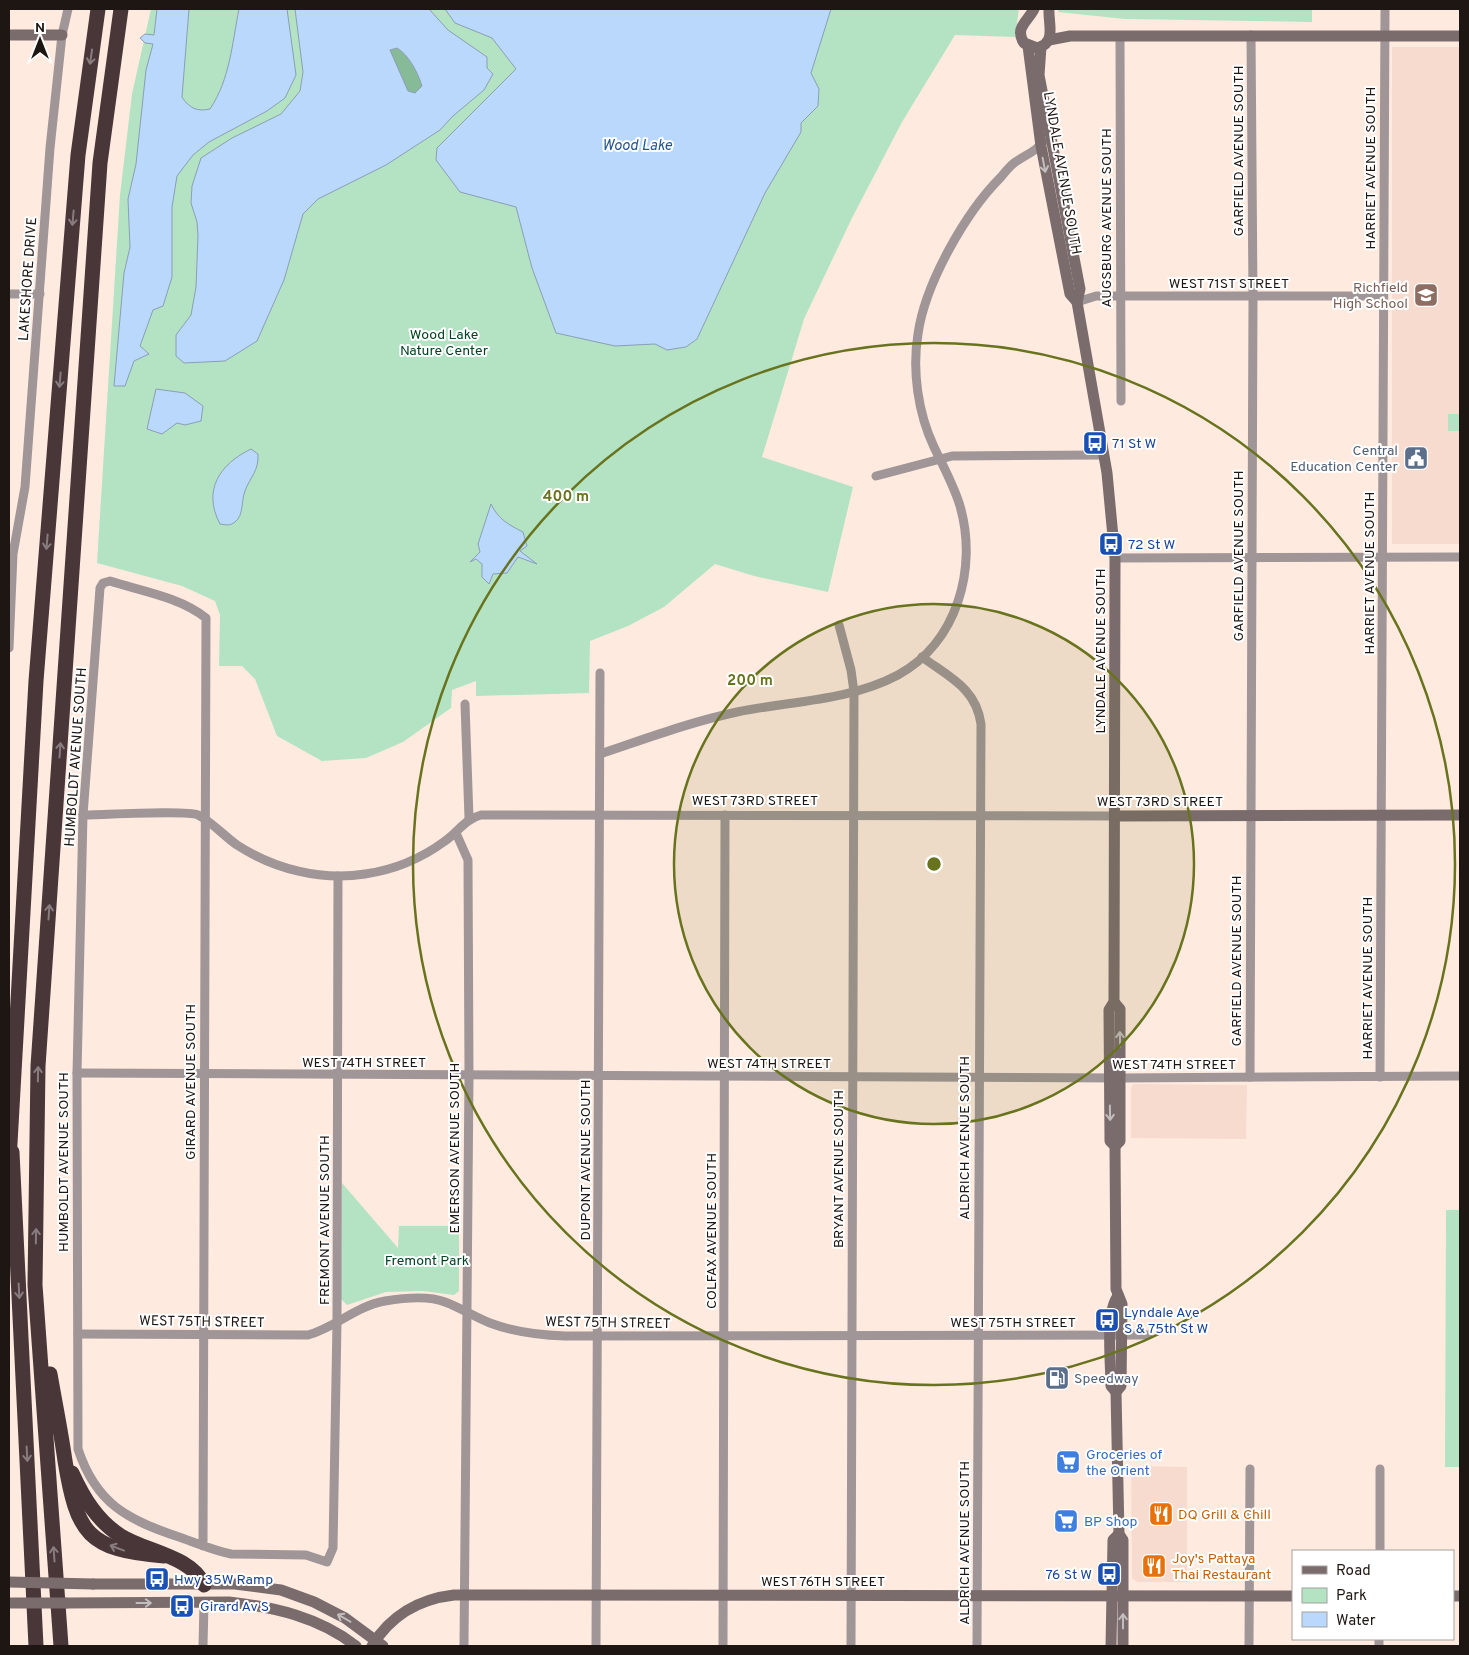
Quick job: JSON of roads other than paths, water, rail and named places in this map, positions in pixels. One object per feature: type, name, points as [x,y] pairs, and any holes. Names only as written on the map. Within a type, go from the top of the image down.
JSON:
[{"type":"highway","points":[[9,1161],[37,671],[78,155],[98,9]]},
{"type":"highway","points":[[61,1646],[35,1285],[38,1066],[100,164],[121,9]]},
{"type":"highway","points":[[11,1138],[36,1646]]},
{"type":"highway","points":[[35,1285],[75,1510],[82,1523],[93,1535],[119,1550],[164,1556],[199,1573],[204,1585]]},
{"type":"highway","points":[[58,1602],[66,1646]]},
{"type":"street","points":[[9,35],[62,35],[68,9]]},
{"type":"street","name":"LYNDALE AVENUE SOUTH","points":[[1049,9],[1049,25],[1039,75],[1080,289],[1077,302],[1104,455],[1115,558],[1114,1002],[1120,1009],[1110,1141],[1115,1146],[1118,1296],[1112,1303],[1117,1335],[1120,1386],[1116,1392],[1118,1534],[1123,1540],[1111,1646]]},
{"type":"street","name":"HARRIET AVENUE SOUTH","points":[[1380,1077],[1385,9]]},
{"type":"street","name":"LYNDALE AVENUE SOUTH","points":[[1049,25],[1032,13],[1022,24],[1020,34],[1028,46],[1040,146],[1070,294],[1077,302]]},
{"type":"street","points":[[1049,25],[1070,36]]},
{"type":"street","name":"LAKESHORE DRIVE","points":[[11,554],[25,487],[50,148],[62,35]]},
{"type":"street","name":"GARFIELD AVENUE SOUTH","points":[[1250,1077],[1253,297],[1251,35]]},
{"type":"street","points":[[1028,46],[1045,44],[1070,36],[1460,36]]},
{"type":"street","name":"AUGSBURG AVENUE SOUTH","points":[[1120,36],[1119,296],[1121,401]]},
{"type":"street","points":[[600,754],[738,712],[854,692],[887,680],[922,657],[951,620],[960,598],[965,575],[965,529],[960,506],[923,418],[918,390],[918,334],[924,306],[933,280],[981,200],[1014,163],[1040,146],[1049,133]]},
{"type":"street","points":[[9,294],[40,294]]},
{"type":"street","name":"WEST 71ST STREET","points":[[1077,302],[1096,296],[1383,296]]},
{"type":"street","points":[[876,476],[952,456],[1104,455]]},
{"type":"street","points":[[9,648],[11,554]]},
{"type":"street","points":[[1115,558],[1460,557]]},
{"type":"street","name":"GIRARD AVENUE SOUTH","points":[[103,583],[110,581],[180,603],[196,610],[206,618],[203,1546]]},
{"type":"street","name":"HUMBOLDT AVENUE SOUTH","points":[[103,583],[100,588],[84,815],[77,1073],[78,1334],[76,1439],[81,1458],[94,1486],[105,1500],[140,1523],[231,1554],[306,1555],[326,1562]]},
{"type":"street","name":"BRYANT AVENUE SOUTH","points":[[839,625],[851,670],[854,692],[851,1646]]},
{"type":"street","name":"ALDRICH AVENUE SOUTH","points":[[922,657],[970,692],[976,702],[981,724],[978,1077],[978,1646]]},
{"type":"street","name":"DUPONT AVENUE SOUTH","points":[[596,1646],[600,673]]},
{"type":"street","points":[[84,815],[196,814],[237,845],[260,858],[303,872],[338,876],[365,874],[391,868],[416,858],[456,833],[469,818],[465,704]]},
{"type":"street","name":"WEST 73RD STREET","points":[[469,818],[481,815],[1381,817],[1460,815]]},
{"type":"street","name":"COLFAX AVENUE SOUTH","points":[[723,1646],[725,815]]},
{"type":"street","name":"EMERSON AVENUE SOUTH","points":[[456,833],[468,860],[464,1646]]},
{"type":"street","name":"FREMONT AVENUE SOUTH","points":[[326,1562],[333,1548],[337,1322],[338,876]]},
{"type":"street","name":"WEST 74TH STREET","points":[[77,1073],[1115,1078],[1460,1076]]},
{"type":"street","name":"WEST 75TH STREET","points":[[78,1334],[302,1335],[321,1331],[362,1308],[402,1299],[443,1301],[490,1323],[514,1330],[548,1335],[1148,1335]]},
{"type":"street","points":[[1249,1646],[1250,1470]]},
{"type":"street","points":[[1380,1470],[1380,1550]]},
{"type":"street","points":[[9,1582],[236,1584],[280,1590],[314,1602],[346,1618],[377,1644]]},
{"type":"street","points":[[203,1646],[204,1585]]},
{"type":"street","name":"WEST 76TH STREET","points":[[377,1644],[392,1622],[415,1606],[433,1598],[464,1595],[1292,1596]]},
{"type":"street","name":"LYNDALE AVENUE SOUTH","points":[[1118,1595],[1123,1646]]},
{"type":"street","points":[[9,1603],[229,1602],[283,1610],[334,1632],[356,1646]]},
{"type":"water","points":[[157,9],[189,9],[182,97],[194,108],[201,110],[210,109],[217,98],[229,61],[239,9],[287,9],[296,75],[285,98],[267,111],[209,142],[193,155],[177,176],[172,207],[172,277],[163,306],[153,310],[140,346],[149,354],[134,361],[125,386],[114,386],[124,273],[130,247],[128,199],[136,164],[146,70],[153,44],[145,43],[140,38],[145,34],[154,35]]},
{"type":"water","points":[[295,9],[429,9],[448,30],[487,57],[487,68],[493,74],[484,90],[453,116],[440,130],[386,165],[318,199],[303,214],[284,280],[257,341],[225,361],[184,363],[176,356],[176,335],[191,315],[196,287],[198,236],[197,222],[191,203],[192,186],[201,158],[232,138],[281,114],[300,91],[303,72]],"holes":[[[397,48],[412,65],[422,86],[415,93],[408,91],[390,50]]]},
{"type":"water","name":"Wood Lake","points":[[445,9],[831,9],[811,73],[819,89],[818,106],[801,123],[801,132],[765,193],[697,339],[686,347],[667,350],[655,344],[615,346],[556,333],[532,268],[516,207],[460,192],[436,160],[437,148],[516,69],[492,38],[455,23]]},
{"type":"water","points":[[156,389],[185,393],[203,406],[201,421],[185,425],[177,423],[162,434],[147,429]]},
{"type":"water","points":[[251,449],[258,454],[258,460],[254,474],[245,491],[240,516],[231,524],[220,524],[213,500],[217,479],[231,462]]},
{"type":"water","points":[[491,504],[504,521],[523,532],[527,546],[520,551],[537,564],[518,557],[507,573],[493,574],[489,584],[482,577],[482,564],[476,559],[470,562],[480,552],[478,544]]},
{"type":"place","name":"Richfield High School","points":[[1426,295]]},
{"type":"place","name":"71 St W","points":[[1095,443]]},
{"type":"place","name":"Central Education Center","points":[[1416,458]]},
{"type":"place","name":"72 St W","points":[[1111,544]]},
{"type":"place","name":"Lyndale Ave S & 75th St W","points":[[1107,1320]]},
{"type":"place","name":"Speedway","points":[[1057,1378]]},
{"type":"place","name":"Groceries of the Orient","points":[[1068,1462]]},
{"type":"place","name":"DQ Grill & Chill","points":[[1161,1514]]},
{"type":"place","name":"BP Shop","points":[[1066,1521]]},
{"type":"place","name":"Joy's Pattaya Thai Restaurant","points":[[1154,1566]]},
{"type":"place","name":"76 St W","points":[[1109,1574]]},
{"type":"place","name":"Hwy 35W Ramp","points":[[157,1579]]},
{"type":"place","name":"Girard Av S","points":[[182,1606]]},
{"type":"park label","name":"Wood Lake Nature Center","points":[[444,342]]},
{"type":"park label","name":"Fremont Park","points":[[427,1260]]}]
